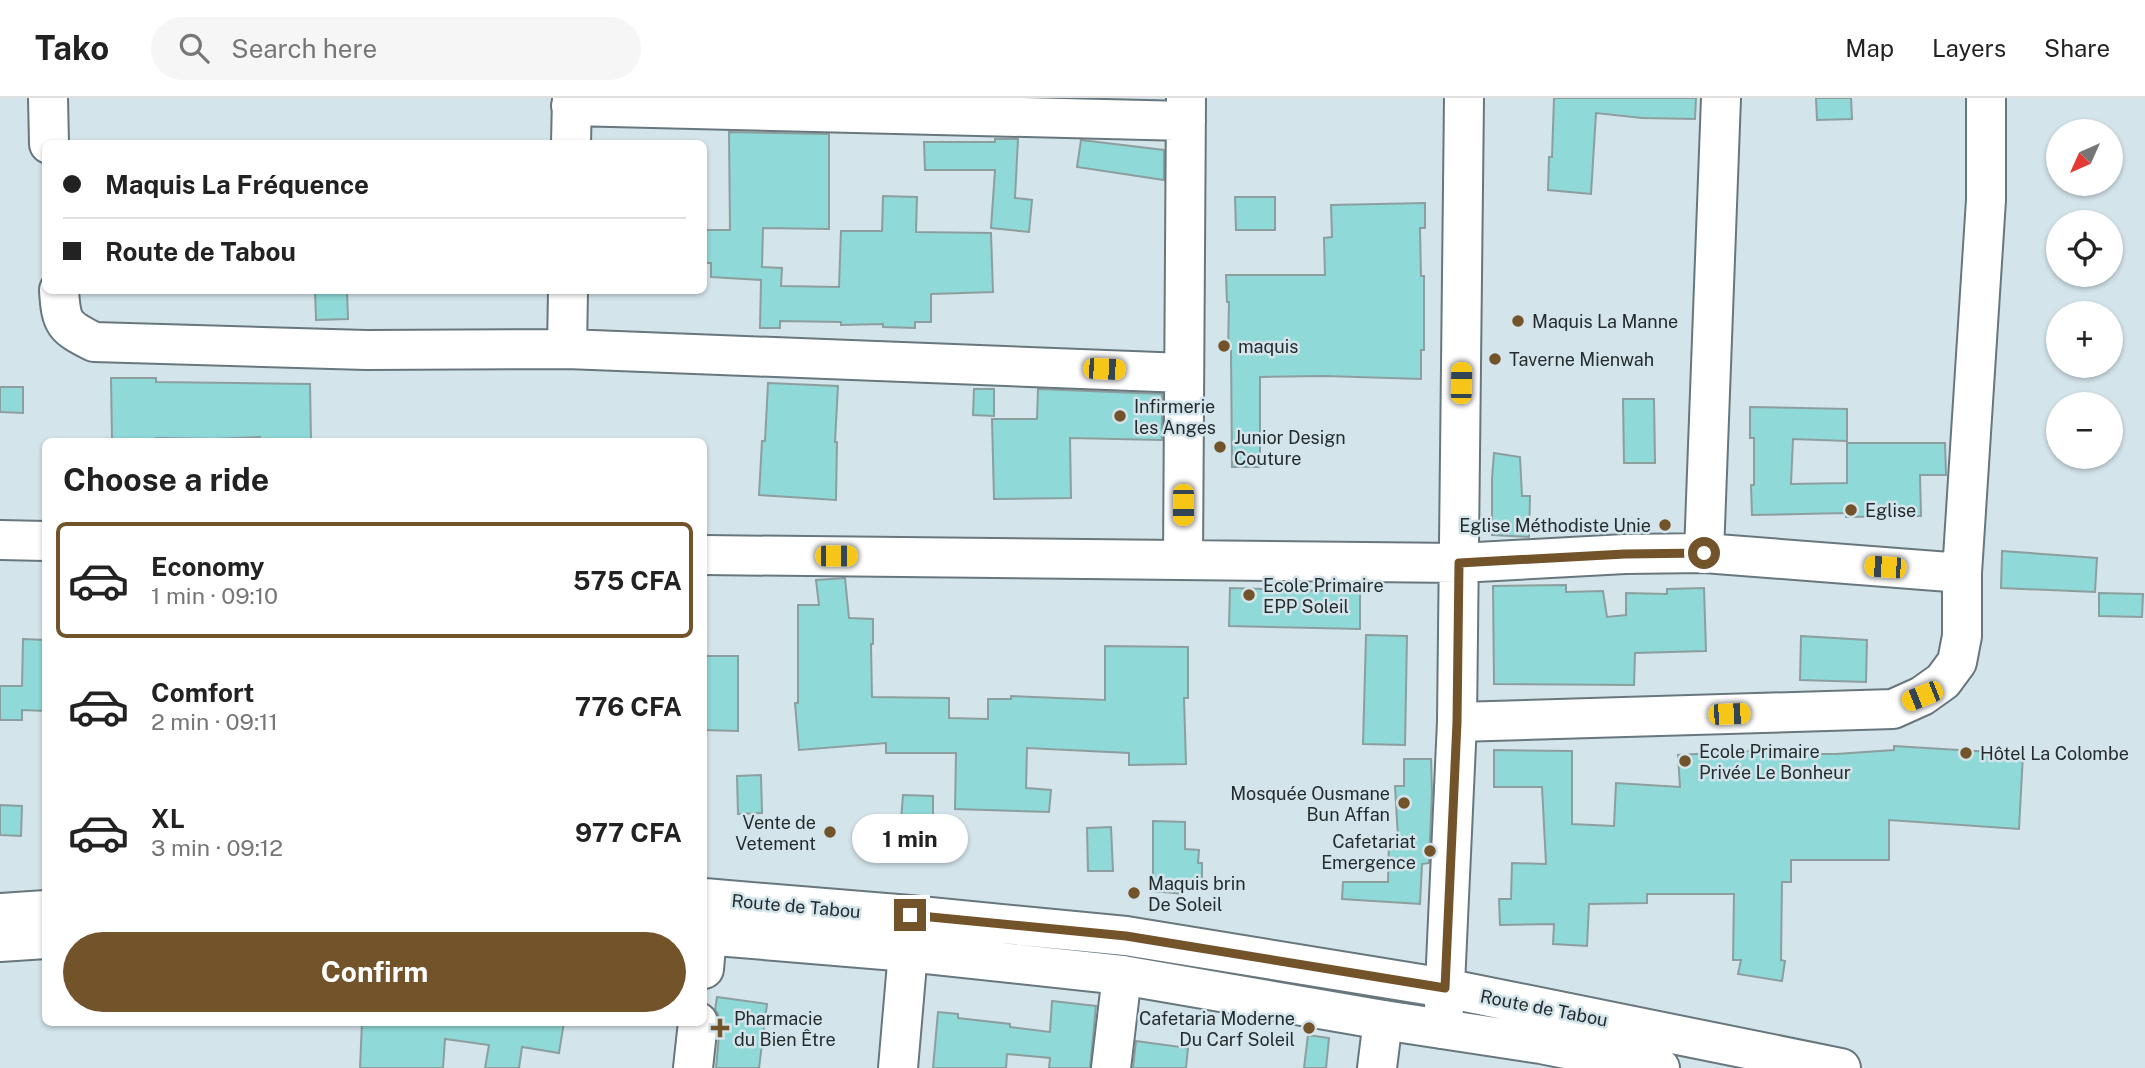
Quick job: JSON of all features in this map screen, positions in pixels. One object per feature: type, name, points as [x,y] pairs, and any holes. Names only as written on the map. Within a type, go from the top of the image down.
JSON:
[{"type":"street","points":[[48,98],[49,140]]},
{"type":"street","points":[[1443,1029],[1457,722],[1464,98]]},
{"type":"street","points":[[1704,553],[1721,98]]},
{"type":"street","points":[[1457,722],[1893,709],[1922,696],[1943,681],[1957,662],[1962,636],[1962,573],[1986,200],[1986,98]]},
{"type":"street","points":[[571,116],[1186,110],[1182,559]]},
{"type":"street","points":[[59,294],[61,316],[74,332],[94,342],[366,350],[567,349],[1184,373]]},
{"type":"street","points":[[567,349],[568,294]]},
{"type":"street","points":[[0,540],[42,541]]},
{"type":"street","points":[[707,555],[1459,563],[1625,554],[1704,553],[1962,573]]},
{"type":"street","points":[[0,913],[42,909]]},
{"type":"street","name":"Route de Tabou","points":[[707,934],[910,915],[1126,936],[1445,988],[1841,1068]]},
{"type":"street","name":"Route de Tabou","points":[[707,934],[1122,975],[1443,1029],[1571,1059],[1660,1068]]},
{"type":"street","points":[[0,942],[42,939]]},
{"type":"street","points":[[898,1068],[908,952]]},
{"type":"street","points":[[1111,1068],[1122,975]]},
{"type":"street","points":[[1377,1068],[1383,1020]]},
{"type":"street","points":[[693,1068],[698,1026]]},
{"type":"building","points":[[1554,98],[1696,98],[1695,119],[1642,118],[1596,113],[1591,194],[1548,190]]},
{"type":"building","points":[[1816,98],[1851,98],[1852,119],[1817,120]]},
{"type":"building","points":[[729,132],[829,134],[829,229],[763,228],[762,267],[782,268],[781,286],[839,287],[841,231],[882,231],[883,196],[917,197],[916,232],[991,233],[993,292],[931,294],[931,322],[915,322],[915,328],[883,327],[883,324],[841,325],[841,322],[780,321],[780,328],[760,328],[761,280],[711,277],[711,263],[707,263],[707,230],[730,230]]},
{"type":"building","points":[[995,139],[1018,139],[1015,198],[1032,200],[1029,232],[991,228],[995,170],[925,170],[924,142],[995,142]]},
{"type":"building","points":[[1081,140],[1164,150],[1164,180],[1077,167]]},
{"type":"building","points":[[1235,197],[1275,197],[1275,230],[1236,230]]},
{"type":"building","points":[[1425,203],[1425,228],[1420,228],[1421,276],[1424,276],[1424,350],[1421,350],[1421,379],[1260,377],[1260,467],[1232,467],[1231,351],[1228,351],[1229,302],[1226,275],[1325,275],[1324,238],[1332,237],[1331,205]]},
{"type":"building","points":[[315,294],[347,294],[348,319],[316,320]]},
{"type":"building","points":[[111,378],[156,378],[156,382],[310,384],[311,438],[112,438]]},
{"type":"building","points":[[768,383],[838,386],[836,500],[759,495]]},
{"type":"building","points":[[0,387],[23,387],[23,413],[0,412]]},
{"type":"building","points":[[974,389],[994,389],[994,416],[973,415]]},
{"type":"building","points":[[1038,389],[1162,394],[1162,440],[1070,438],[1071,498],[994,499],[992,419],[1037,419]]},
{"type":"building","points":[[1623,399],[1654,399],[1655,463],[1624,463]]},
{"type":"building","points":[[1750,407],[1847,409],[1847,441],[1793,439],[1791,484],[1847,483],[1847,443],[1945,443],[1946,475],[1920,475],[1921,516],[1846,517],[1846,513],[1752,515],[1754,438],[1750,438]]},
{"type":"building","points":[[1494,453],[1520,457],[1522,496],[1530,496],[1529,537],[1492,535]]},
{"type":"building","points":[[2002,551],[2097,558],[2095,592],[2001,588]]},
{"type":"building","points":[[845,578],[849,618],[873,619],[872,697],[949,698],[949,718],[988,719],[988,699],[1011,699],[1011,696],[1105,700],[1105,646],[1188,647],[1188,698],[1184,698],[1186,764],[1129,765],[1129,753],[1027,748],[1026,788],[1051,790],[1049,812],[955,809],[956,753],[886,753],[886,743],[799,750],[795,703],[798,703],[798,605],[819,605],[816,580]]},
{"type":"building","points":[[1566,585],[1566,592],[1603,591],[1607,617],[1626,615],[1626,593],[1667,594],[1667,589],[1704,588],[1706,651],[1635,653],[1634,685],[1494,684],[1493,586]]},
{"type":"building","points":[[1230,588],[1360,592],[1360,629],[1229,626]]},
{"type":"building","points":[[2099,593],[2143,594],[2142,617],[2099,616]]},
{"type":"building","points":[[1366,635],[1407,636],[1405,745],[1363,744]]},
{"type":"building","points":[[1801,636],[1867,640],[1866,682],[1800,680]]},
{"type":"building","points":[[23,639],[42,640],[42,711],[22,710],[22,720],[0,720],[0,686],[22,686]]},
{"type":"building","points":[[707,656],[738,656],[738,731],[707,730]]},
{"type":"building","points":[[1894,746],[2023,754],[2019,829],[1889,820],[1889,860],[1791,860],[1791,882],[1782,882],[1781,960],[1785,961],[1782,981],[1738,974],[1741,960],[1733,960],[1734,894],[1647,894],[1647,903],[1589,904],[1587,946],[1553,944],[1554,924],[1500,925],[1499,899],[1511,899],[1512,863],[1546,864],[1542,787],[1494,787],[1494,750],[1572,751],[1572,824],[1614,826],[1616,783],[1680,787],[1678,755],[1787,749],[1787,754],[1836,754],[1894,750]]},
{"type":"building","points":[[1404,759],[1431,759],[1429,863],[1422,864],[1420,904],[1342,899],[1343,882],[1388,882],[1389,838],[1398,838],[1395,786],[1404,786]]},
{"type":"building","points":[[761,775],[762,813],[738,814],[737,776]]},
{"type":"building","points":[[903,795],[933,796],[933,822],[901,820]]},
{"type":"building","points":[[0,805],[22,806],[21,836],[0,835]]},
{"type":"building","points":[[1153,821],[1185,822],[1185,849],[1199,850],[1198,863],[1202,863],[1202,883],[1184,883],[1183,894],[1153,891]]},
{"type":"building","points":[[1111,827],[1113,871],[1088,871],[1087,828]]},
{"type":"building","points":[[717,997],[767,1004],[759,1068],[716,1068],[720,1024],[715,1010]]},
{"type":"building","points":[[1052,1001],[1096,1006],[1090,1068],[1049,1068],[1050,1058],[1007,1054],[1006,1068],[933,1068],[938,1012],[958,1014],[958,1018],[1050,1032]]},
{"type":"building","points":[[362,1026],[563,1026],[559,1053],[522,1047],[519,1068],[485,1068],[489,1045],[445,1039],[443,1068],[360,1068]]},
{"type":"building","points":[[1308,1035],[1329,1038],[1326,1068],[1304,1068]]},
{"type":"building","points":[[1136,1041],[1188,1048],[1186,1068],[1133,1068]]},
{"type":"place","name":"Maquis La Manne","points":[[1518,321]]},
{"type":"place","name":"maquis","points":[[1224,346]]},
{"type":"place","name":"Taverne Mienwah","points":[[1495,359]]},
{"type":"place","name":"Infirmerie les Anges","points":[[1120,416]]},
{"type":"place","name":"Junior Design Couture","points":[[1220,447]]},
{"type":"place","name":"Eglise","points":[[1851,510]]},
{"type":"place","name":"Eglise Méthodiste Unie","points":[[1665,525]]},
{"type":"place","name":"Ecole Primaire EPP Soleil","points":[[1249,595]]},
{"type":"place","name":"Hôtel La Colombe","points":[[1966,753]]},
{"type":"place","name":"Ecole Primaire Privée Le Bonheur","points":[[1685,761]]},
{"type":"place","name":"Mosquée Ousmane Bun Affan","points":[[1404,803]]},
{"type":"place","name":"Vente de Vetement","points":[[830,832]]},
{"type":"place","name":"Cafetariat Emergence","points":[[1430,851]]},
{"type":"place","name":"Maquis brin De Soleil","points":[[1134,893]]},
{"type":"place","name":"Pharmacie du Bien Être","points":[[720,1028]]},
{"type":"place","name":"Cafetaria Moderne Du Carf Soleil","points":[[1309,1028]]},
{"type":"route","points":[[910,915],[1126,936],[1445,988],[1457,722],[1459,563],[1625,554],[1704,553]]}]
